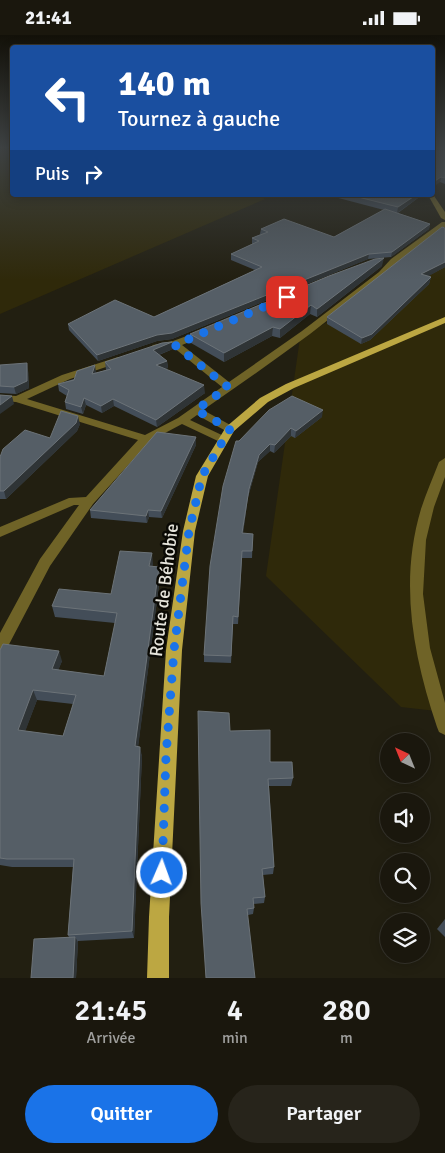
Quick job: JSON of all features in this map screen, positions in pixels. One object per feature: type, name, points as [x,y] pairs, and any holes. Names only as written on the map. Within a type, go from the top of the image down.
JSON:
[{"type":"main road","name":"Route de Béhobie","points":[[158,978],[159,917],[174,650],[189,531],[202,476],[226,434],[264,400],[290,386],[445,320]]},
{"type":"street","points":[[432,197],[445,218]]},
{"type":"street","points":[[0,647],[45,563],[89,501],[146,439],[182,420],[305,333],[382,274],[394,261],[445,224]]},
{"type":"street","points":[[377,262],[394,261]]},
{"type":"street","points":[[144,351],[161,345],[175,345],[214,330]]},
{"type":"street","points":[[175,345],[228,387]]},
{"type":"street","points":[[17,399],[66,377],[127,357]]},
{"type":"street","points":[[0,398],[17,399],[54,412],[135,434],[146,439]]},
{"type":"street","points":[[196,410],[226,434]]},
{"type":"street","points":[[182,420],[226,434]]},
{"type":"street","points":[[445,463],[426,512],[416,562],[416,617],[433,694],[445,727]]},
{"type":"street","points":[[0,532],[73,501],[89,501]]},
{"type":"shaded area","points":[[0,192],[10,192],[10,197],[260,197],[265,199],[0,314]]},
{"type":"shaded area","points":[[445,253],[445,712],[401,707],[266,576],[300,338]]},
{"type":"building","points":[[358,197],[413,197],[398,207]]},
{"type":"building","points":[[385,209],[430,224],[392,252],[369,254],[172,333],[157,335],[97,355],[68,324],[115,300],[154,317],[262,267],[231,254],[259,241],[252,238],[268,232],[261,229],[284,219],[334,237]]},
{"type":"building","points":[[442,227],[445,228],[445,262],[421,274],[431,277],[372,334],[362,338],[327,317]]},
{"type":"building","points":[[384,258],[317,309],[311,305],[280,329],[273,327],[224,353],[190,334],[329,276],[375,259]]},
{"type":"building","points":[[172,342],[153,350],[167,361],[156,365],[204,385],[156,420],[113,399],[101,406],[84,398],[81,407],[65,402],[69,390],[58,384],[74,380],[77,371],[95,365],[92,374],[111,369],[105,362],[162,343]]},
{"type":"building","points":[[27,363],[27,381],[14,387],[0,386],[0,365]]},
{"type":"building","points":[[0,395],[12,396],[0,405]]},
{"type":"building","points":[[292,396],[323,410],[296,431],[291,428],[275,445],[270,444],[259,455],[249,489],[242,533],[253,534],[252,551],[242,551],[238,617],[233,616],[231,656],[204,655],[210,566],[223,486],[236,441],[239,441],[269,410]]},
{"type":"building","points":[[61,411],[78,416],[76,423],[4,491],[0,491],[0,457],[3,449],[25,430],[50,438]]},
{"type":"building","points":[[157,432],[196,437],[161,511],[148,510],[146,516],[90,510]]},
{"type":"building","points":[[120,551],[152,553],[149,566],[159,567],[135,746],[140,747],[132,931],[68,935],[74,859],[0,858],[0,650],[3,644],[59,651],[52,669],[104,676],[117,613],[52,606],[59,589],[111,594]],"holes":[[[33,690],[76,695],[63,736],[18,730]]]},
{"type":"building","points":[[198,711],[229,713],[230,731],[270,730],[270,762],[292,762],[293,778],[268,779],[274,867],[262,869],[265,897],[253,898],[254,908],[247,909],[255,978],[206,978],[201,903]]},
{"type":"building","points":[[75,937],[73,978],[31,978],[34,939]]},
{"type":"route","points":[[162,873],[166,756],[174,650],[189,531],[202,476],[222,439],[230,429],[196,410],[228,387],[220,383],[175,345],[214,330],[287,297]]}]
